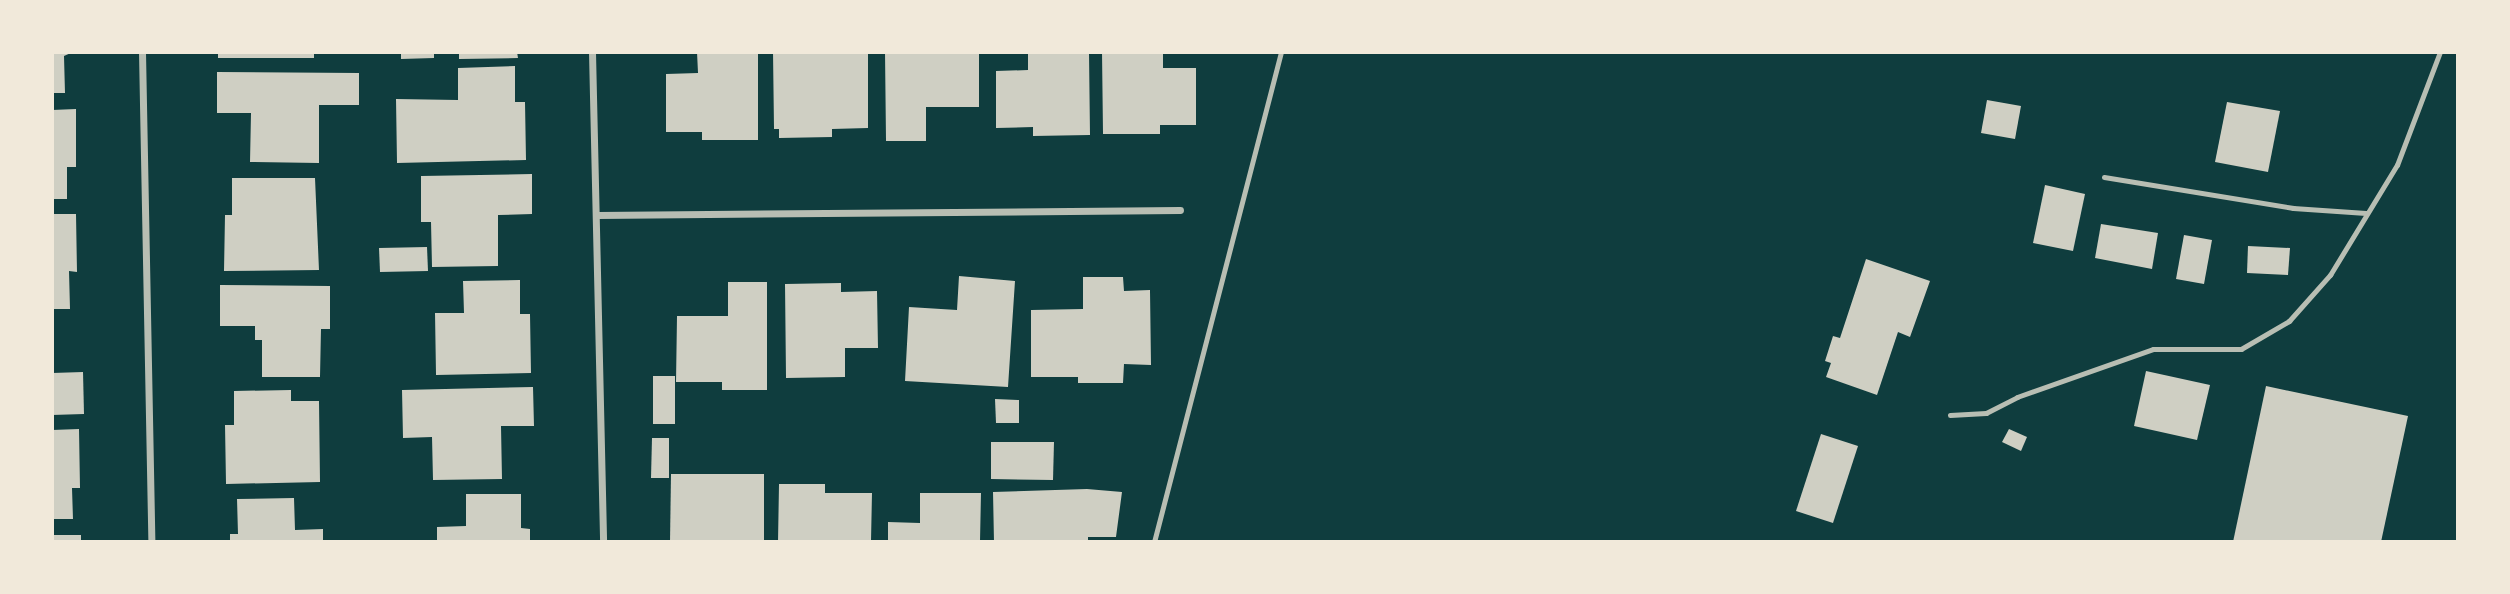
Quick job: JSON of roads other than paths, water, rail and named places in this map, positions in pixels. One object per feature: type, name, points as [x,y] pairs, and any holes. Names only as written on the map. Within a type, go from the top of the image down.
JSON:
[{"type":"street","points":[[142,52],[151,541]]},
{"type":"street","points":[[592,52],[603,541]]},
{"type":"street","points":[[597,215],[1180,210]]},
{"type":"lane","points":[[1154,541],[1280,52]]},
{"type":"lane","points":[[1950,415],[1986,413],[2017,397],[2153,349],[2241,349],[2289,321],[2330,275],[2397,165],[2440,52]]},
{"type":"lane","points":[[2104,177],[2293,208],[2366,213]]}]
